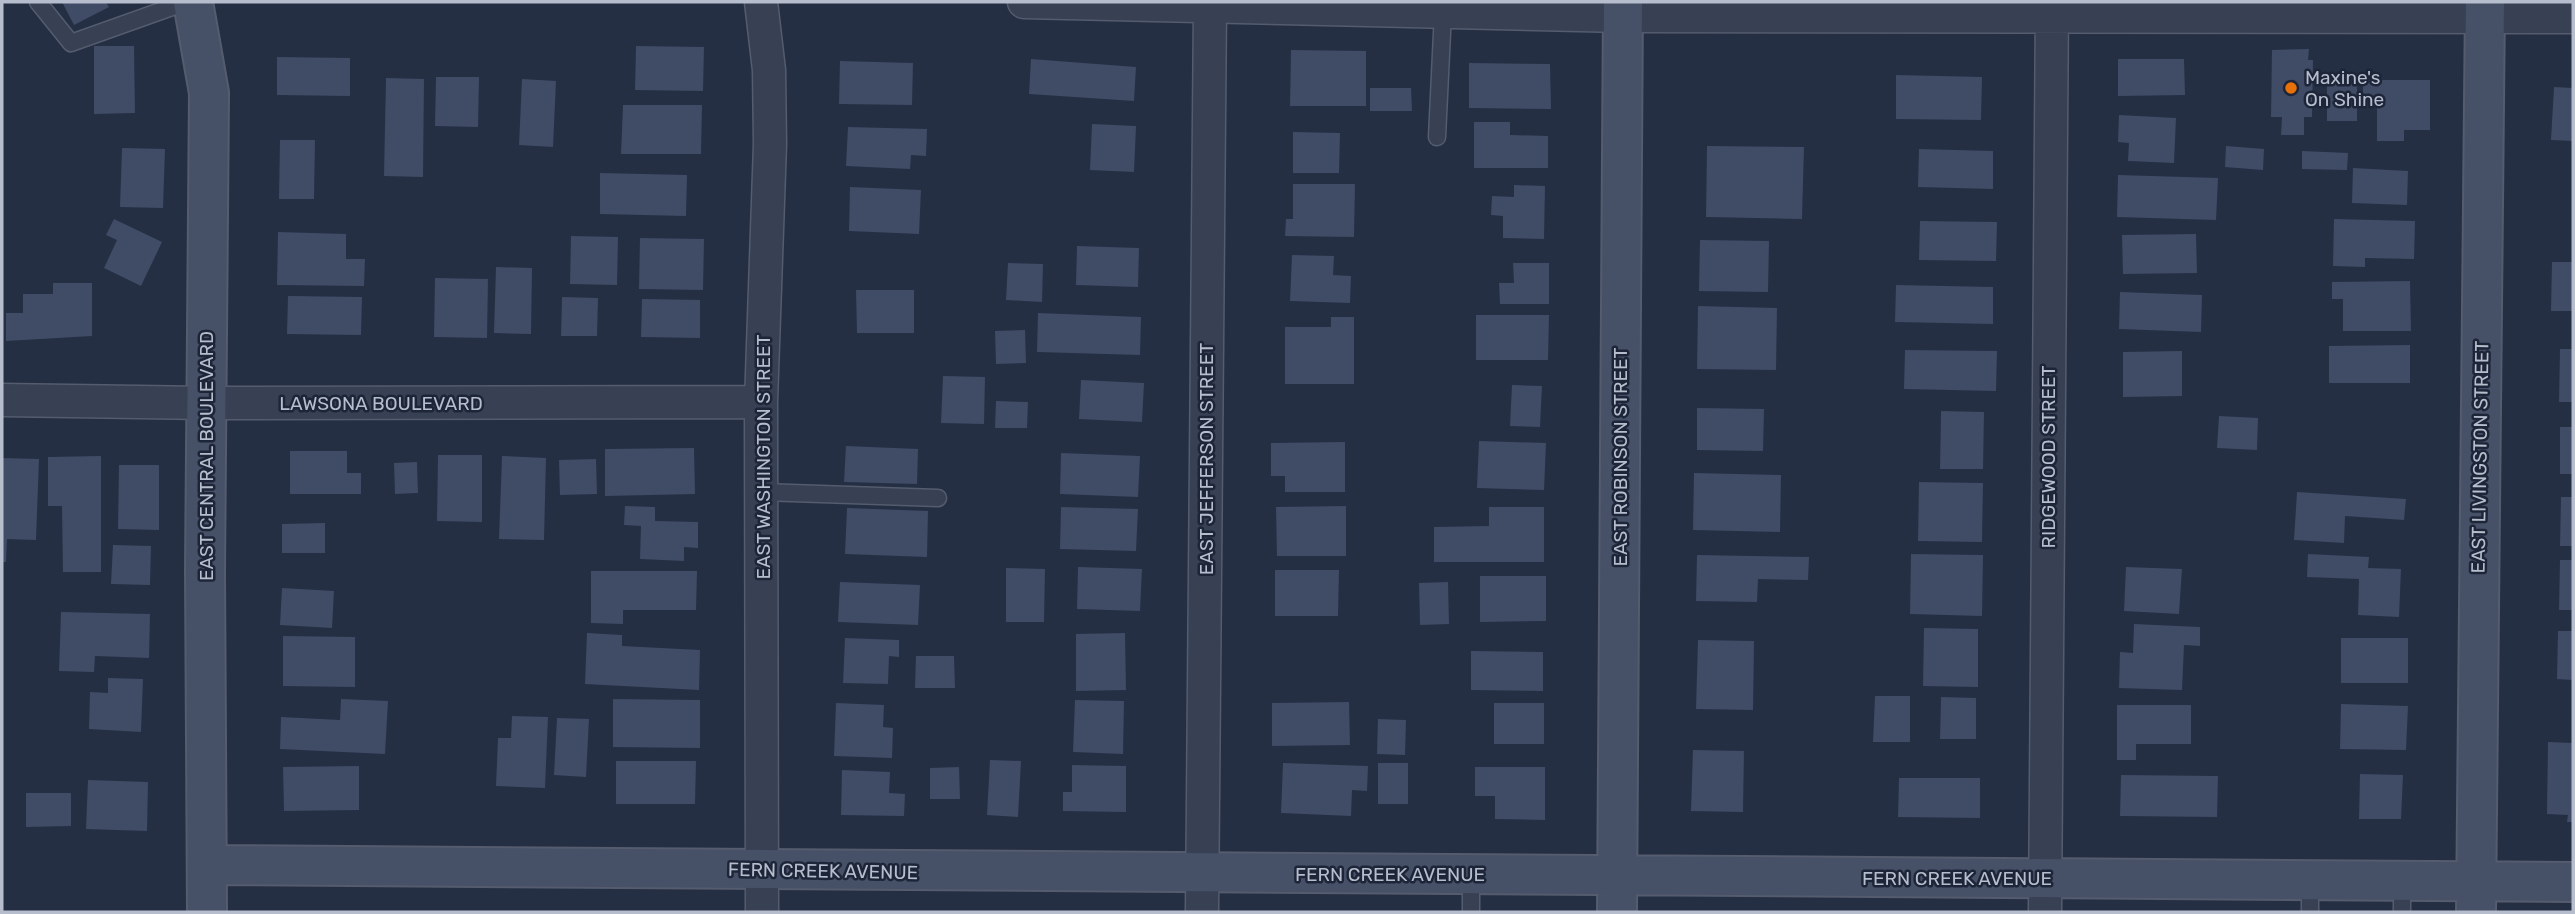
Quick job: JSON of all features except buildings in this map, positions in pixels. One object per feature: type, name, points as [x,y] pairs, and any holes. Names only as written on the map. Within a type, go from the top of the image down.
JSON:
[{"type":"street","name":"EAST CENTRAL BOULEVARD","points":[[193,2],[209,93],[206,912]]},
{"type":"street","name":"EAST WASHINGTON STREET","points":[[761,2],[769,70],[771,144],[761,402],[762,912]]},
{"type":"street","points":[[1045,2],[1623,9],[2485,10],[2573,17]]},
{"type":"street","name":"EAST JEFFERSON STREET","points":[[1202,912],[1210,5]]},
{"type":"street","name":"EAST ROBINSON STREET","points":[[1617,912],[1623,9]]},
{"type":"street","name":"RIDGEWOOD STREET","points":[[2045,895],[2052,9]]},
{"type":"street","name":"EAST LIVINGSTON STREET","points":[[2476,897],[2485,10]]},
{"type":"street","name":"LAWSONA BOULEVARD","points":[[2,400],[207,403],[761,402]]},
{"type":"street","name":"FERN CREEK AVENUE","points":[[207,865],[1617,875],[2045,895],[2476,897],[2573,882]]},
{"type":"lane","points":[[38,2],[71,43],[186,2]]},
{"type":"lane","points":[[1437,137],[1453,8]]},
{"type":"lane","points":[[761,492],[938,498]]},
{"type":"lane","points":[[1471,873],[1471,912]]},
{"type":"place","name":"Maxine's On Shine","points":[[2291,88]]}]
